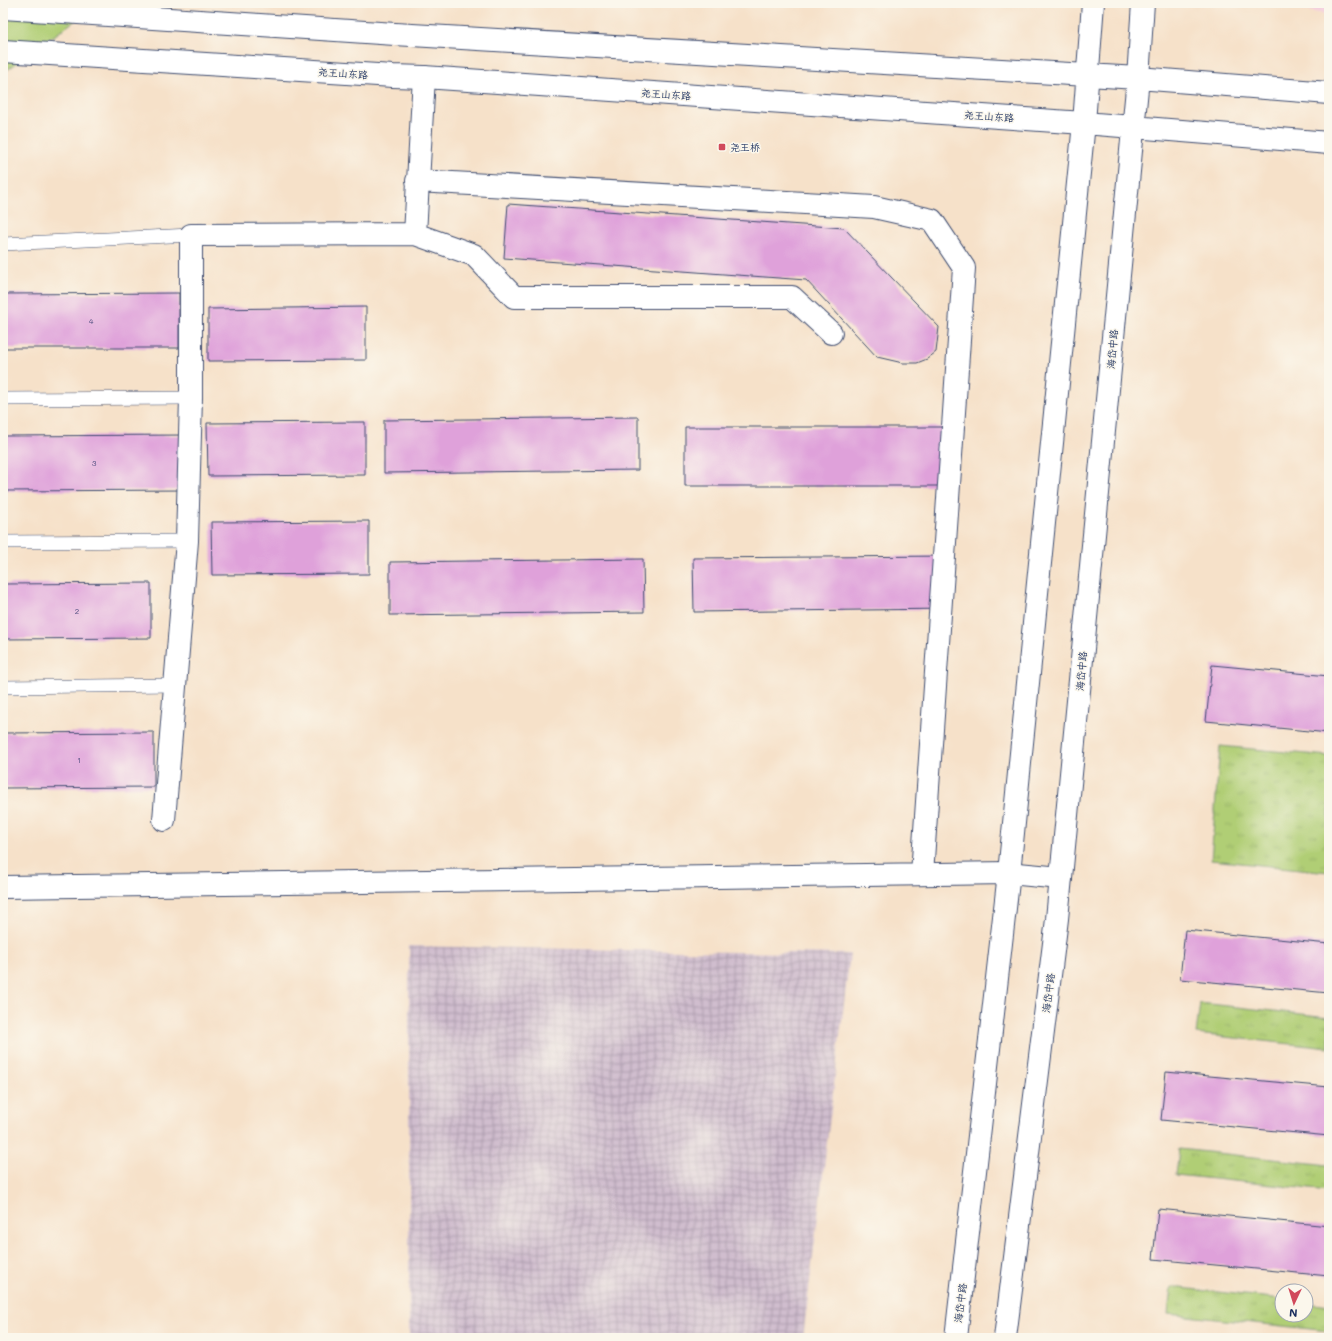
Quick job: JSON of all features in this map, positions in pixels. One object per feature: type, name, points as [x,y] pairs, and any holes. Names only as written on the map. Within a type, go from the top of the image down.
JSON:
[{"type":"main road","name":"海岱中路","points":[[956,1338],[1009,873],[1084,123],[1093,3]]},
{"type":"main road","name":"海岱中路","points":[[1005,1338],[1061,878],[1138,78],[1143,3]]},
{"type":"main road","points":[[3,8],[395,34],[1138,78],[1329,93]]},
{"type":"main road","name":"尧王山东路","points":[[3,51],[424,77],[1084,123],[1329,143]]},
{"type":"main road","points":[[415,234],[424,77]]},
{"type":"main road","points":[[417,181],[874,207],[932,220],[964,268],[922,874]]},
{"type":"main road","points":[[164,820],[187,541],[191,398],[191,235],[415,234],[474,254],[514,297],[792,297],[831,333]]},
{"type":"main road","points":[[3,886],[1009,873],[1061,878]]},
{"type":"lane","points":[[3,244],[191,235]]},
{"type":"lane","points":[[3,399],[191,398]]},
{"type":"lane","points":[[3,542],[187,541]]},
{"type":"lane","points":[[3,687],[175,685]]},
{"type":"shaded area","points":[[1271,3],[1329,3],[1329,14],[1319,13]]},
{"type":"shaded area","points":[[409,946],[850,954],[803,1338],[409,1338]]},
{"type":"green space","points":[[3,3],[99,3],[3,73]]},
{"type":"green space","points":[[1220,746],[1329,756],[1329,872],[1211,860]]},
{"type":"green space","points":[[1200,1003],[1329,1017],[1329,1048],[1196,1034]]},
{"type":"green space","points":[[1179,1149],[1329,1165],[1329,1191],[1176,1175]]},
{"type":"green space","points":[[1171,1287],[1274,1298],[1274,1323],[1314,1323],[1314,1303],[1329,1305],[1329,1331],[1168,1314]]},
{"type":"building","points":[[508,204],[844,228],[939,327],[936,352],[927,359],[917,363],[903,363],[877,357],[806,280],[504,258]]},
{"type":"building","points":[[179,293],[179,348],[3,348],[3,294]]},
{"type":"building","points":[[366,307],[366,360],[208,361],[208,309]]},
{"type":"building","points":[[638,417],[638,470],[384,473],[384,420]]},
{"type":"building","points":[[365,422],[365,475],[208,476],[207,423]]},
{"type":"building","points":[[685,427],[953,427],[953,486],[685,486]]},
{"type":"building","points":[[185,435],[185,490],[3,491],[3,436]]},
{"type":"building","points":[[369,521],[369,574],[212,575],[211,522]]},
{"type":"building","points":[[947,556],[948,609],[694,612],[693,558]]},
{"type":"building","points":[[643,559],[644,612],[390,615],[390,562]]},
{"type":"building","points":[[151,583],[151,638],[3,639],[3,584]]},
{"type":"building","points":[[1212,665],[1329,676],[1329,733],[1206,721]]},
{"type":"building","points":[[154,732],[154,787],[3,788],[3,733]]},
{"type":"building","points":[[1185,930],[1329,944],[1329,993],[1180,979]]},
{"type":"building","points":[[1166,1072],[1329,1087],[1329,1136],[1161,1120]]},
{"type":"building","points":[[1158,1209],[1329,1226],[1329,1276],[1153,1259]]},
{"type":"place","name":"尧王桥","points":[[722,147]]}]
